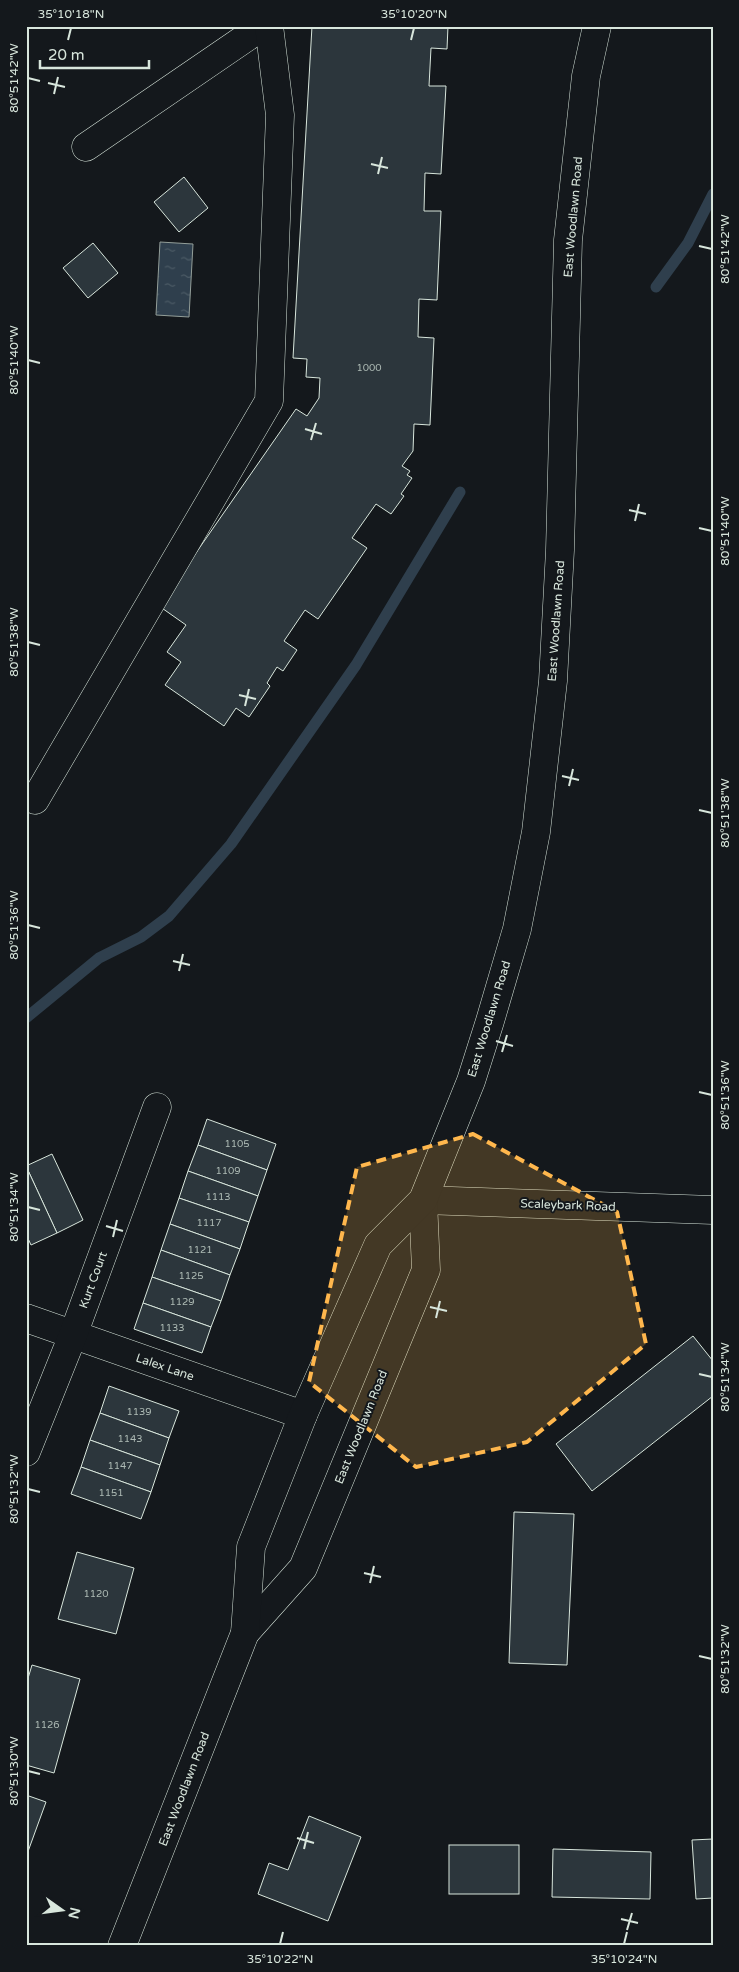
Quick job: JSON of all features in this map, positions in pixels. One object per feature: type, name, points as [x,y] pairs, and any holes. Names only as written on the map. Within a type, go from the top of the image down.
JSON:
[{"type":"main road","points":[[86,147],[263,26]]},
{"type":"main road","points":[[35,800],[269,401],[280,115],[269,26]]},
{"type":"main road","name":"East Woodlawn Road","points":[[122,1946],[245,1632],[251,1547],[303,1415],[378,1245],[423,1200],[471,1081],[517,929],[536,832],[552,681],[560,550],[568,240],[586,76],[597,26]]},
{"type":"main road","name":"Kurt Court","points":[[26,1452],[73,1335],[157,1107]]},
{"type":"main road","name":"East Woodlawn Road","points":[[245,1632],[303,1568],[419,1288],[426,1270],[423,1200]]},
{"type":"main road","name":"Scaleybark Road","points":[[423,1200],[713,1210]]},
{"type":"main road","name":"Lalex Lane","points":[[26,1318],[303,1415]]},
{"type":"highlighted area","points":[[473,1134],[617,1212],[646,1344],[527,1442],[416,1467],[309,1382],[357,1167]]},
{"type":"water","points":[[160,242],[193,244],[189,317],[156,315]]},
{"type":"building","points":[[312,26],[448,26],[447,49],[431,48],[429,86],[446,86],[441,174],[425,173],[424,211],[441,211],[437,300],[419,299],[418,337],[434,338],[430,425],[414,424],[413,451],[402,466],[410,471],[407,475],[412,478],[401,494],[404,496],[391,514],[376,504],[352,538],[367,548],[318,619],[305,610],[284,641],[297,650],[283,671],[277,667],[267,683],[270,686],[249,717],[236,708],[224,726],[165,685],[181,662],[167,652],[186,625],[159,606],[296,409],[307,416],[319,398],[320,378],[306,377],[307,359],[293,358]]},
{"type":"building","points":[[184,177],[208,208],[179,232],[154,202]]},
{"type":"building","points":[[93,243],[118,273],[88,298],[63,268]]},
{"type":"building","points":[[207,1119],[276,1144],[267,1170],[198,1145]]},
{"type":"building","points":[[198,1145],[267,1170],[258,1196],[188,1171]]},
{"type":"building","points":[[52,1154],[83,1220],[57,1233],[26,1166]]},
{"type":"building","points":[[26,1166],[57,1233],[31,1245],[26,1234]]},
{"type":"building","points":[[188,1171],[258,1196],[249,1222],[179,1198]]},
{"type":"building","points":[[179,1198],[249,1222],[240,1249],[170,1224]]},
{"type":"building","points":[[170,1224],[240,1249],[230,1275],[161,1250]]},
{"type":"building","points":[[161,1250],[230,1275],[221,1301],[152,1277]]},
{"type":"building","points":[[152,1277],[221,1301],[211,1327],[143,1303]]},
{"type":"building","points":[[143,1303],[211,1327],[202,1353],[134,1329]]},
{"type":"building","points":[[693,1336],[713,1361],[713,1396],[592,1491],[556,1444]]},
{"type":"building","points":[[109,1386],[179,1411],[169,1438],[100,1413]]},
{"type":"building","points":[[100,1413],[169,1438],[160,1465],[90,1440]]},
{"type":"building","points":[[90,1440],[160,1465],[151,1492],[81,1467]]},
{"type":"building","points":[[81,1467],[151,1492],[141,1519],[71,1494]]},
{"type":"building","points":[[514,1512],[574,1514],[567,1665],[509,1663]]},
{"type":"building","points":[[77,1552],[134,1568],[116,1634],[58,1619]]},
{"type":"building","points":[[32,1665],[80,1679],[54,1773],[26,1765],[26,1685]]},
{"type":"building","points":[[26,1795],[46,1802],[26,1857]]},
{"type":"building","points":[[309,1816],[361,1837],[328,1921],[258,1894],[269,1863],[288,1870]]},
{"type":"building","points":[[713,1839],[713,1898],[696,1899],[692,1840]]},
{"type":"building","points":[[449,1845],[519,1845],[519,1894],[449,1894]]},
{"type":"building","points":[[553,1849],[651,1852],[650,1899],[552,1897]]},
{"type":"waterway","points":[[656,287],[688,243],[713,194]]},
{"type":"waterway","points":[[26,1018],[99,958],[141,937],[169,916],[231,844],[356,665],[460,492]]}]
